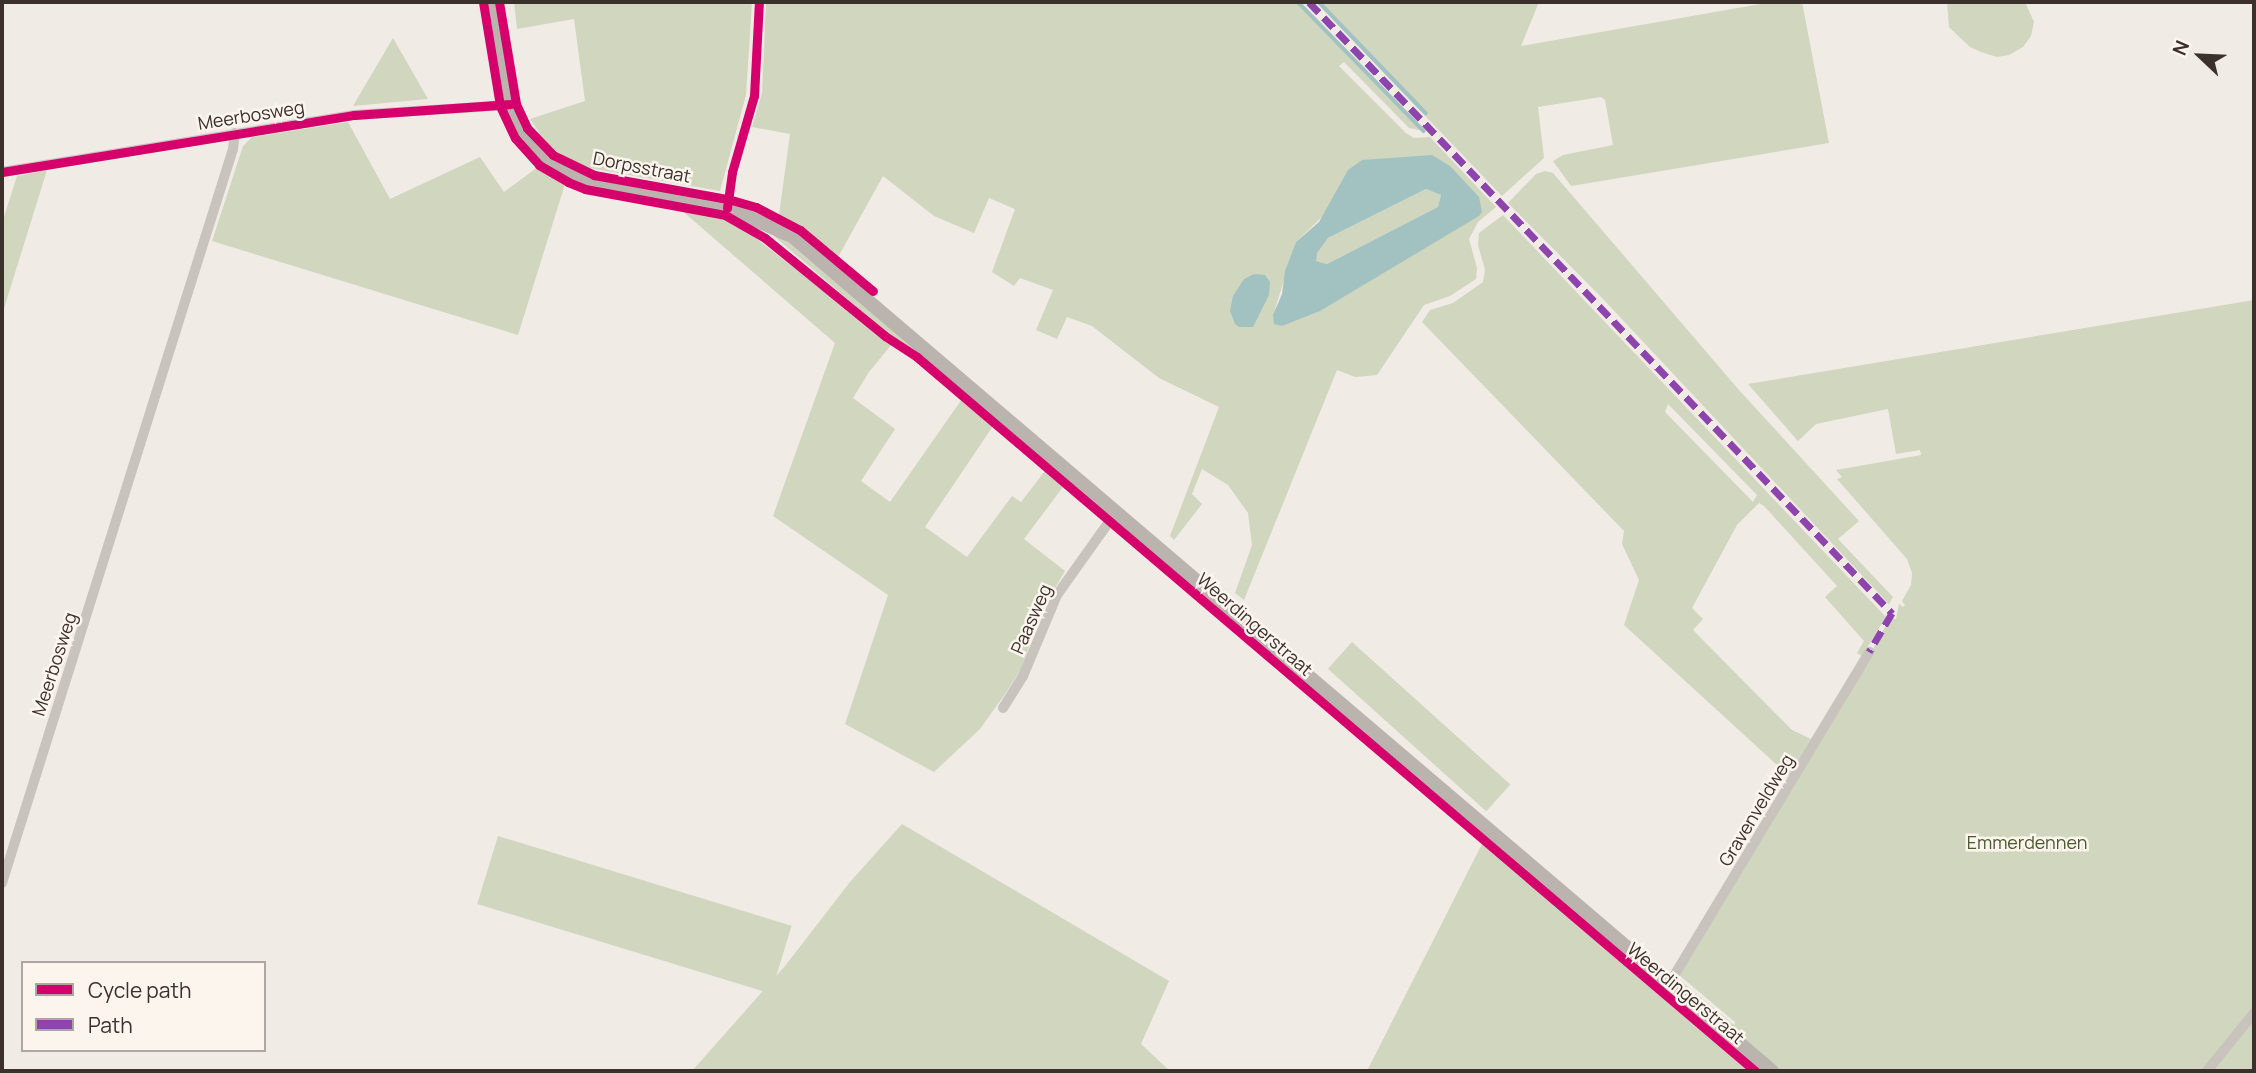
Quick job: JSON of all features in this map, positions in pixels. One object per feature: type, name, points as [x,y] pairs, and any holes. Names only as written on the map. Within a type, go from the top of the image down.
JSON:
[{"type":"main road","name":"Dorpsstraat","points":[[491,2],[507,105],[533,147],[567,171],[601,184],[727,207]]},
{"type":"main road","name":"Weerdingerstraat","points":[[727,207],[793,237],[1772,1071]]},
{"type":"street","name":"Meerbosweg","points":[[2,172],[389,110],[507,105]]},
{"type":"street","name":"Meerbosweg","points":[[2,883],[233,149],[235,133]]},
{"type":"street","name":"Paasweg","points":[[1003,708],[1023,676],[1057,595],[1116,512]]},
{"type":"street","name":"Gravenveldweg","points":[[1669,984],[1869,652]]},
{"type":"street","points":[[2207,1071],[2254,1013]]},
{"type":"green space","points":[[514,2],[752,2],[746,95],[720,191],[590,168],[569,160],[547,144],[530,119],[585,101],[574,19],[517,29]]},
{"type":"green space","points":[[766,2],[1301,2],[1424,131],[1409,128],[1344,62],[1339,66],[1406,133],[1414,138],[1430,137],[1496,207],[1478,222],[1469,239],[1477,268],[1476,279],[1450,296],[1424,305],[1377,375],[1355,377],[1337,370],[1244,600],[1235,593],[1252,545],[1248,513],[1228,485],[1202,469],[1192,494],[1202,504],[1174,540],[1170,536],[1219,407],[1159,378],[1092,326],[1067,317],[1057,339],[1036,330],[1053,290],[1020,278],[1014,286],[992,272],[1015,209],[989,198],[974,233],[934,216],[883,176],[837,259],[802,228],[779,215],[790,134],[752,127],[762,93]],"holes":[[[1450,166],[1479,216],[1275,309],[1296,242],[1324,215]]]},
{"type":"green space","points":[[1316,2],[1539,2],[1521,46],[1772,2],[1802,2],[1829,143],[1571,186],[1553,161],[1563,155],[1613,145],[1605,100],[1601,97],[1538,107],[1544,158],[1502,196]]},
{"type":"green space","points":[[1947,2],[2025,2],[2034,22],[2031,36],[2023,47],[2009,55],[1997,57],[1981,52],[1970,47],[1949,27]]},
{"type":"green space","points":[[393,38],[428,99],[353,106]]},
{"type":"green space","points":[[348,122],[390,199],[480,157],[504,192],[538,167],[565,184],[518,335],[212,241],[243,146],[252,137]]},
{"type":"green space","points":[[47,170],[2,315],[2,223],[17,176]]},
{"type":"green space","points":[[1545,171],[1553,173],[1739,390],[1859,521],[1838,539],[1893,597],[1889,604],[1604,300],[1508,203],[1536,174]]},
{"type":"green space","points":[[1426,189],[1441,195],[1438,207],[1327,264],[1316,261],[1316,253],[1328,238]]},
{"type":"green space","points":[[680,209],[710,214],[744,229],[892,344],[869,372],[853,398],[895,429],[861,481],[890,502],[962,399],[993,426],[925,527],[967,557],[1012,496],[1021,502],[1045,471],[1063,487],[1024,539],[1065,571],[1042,610],[1021,669],[980,729],[934,772],[845,724],[888,595],[773,516],[835,343]]},
{"type":"green space","points":[[1503,215],[1886,617],[1862,656],[1857,653],[1864,641],[1825,597],[1837,586],[1764,506],[1759,503],[1737,525],[1692,608],[1703,619],[1693,630],[1792,730],[1811,739],[1789,776],[1624,625],[1639,580],[1622,544],[1624,531],[1422,322],[1430,310],[1453,303],[1483,282],[1485,270],[1478,245],[1479,233]],"holes":[[[1668,404],[1757,495],[1753,502],[1665,412]]]},
{"type":"green space","points":[[768,231],[790,244],[927,358],[886,332]]},
{"type":"green space","name":"Emmerdennen","points":[[2254,300],[2254,1071],[1780,1071],[1680,985],[1682,982],[1734,1025],[1735,1022],[1679,975],[1850,692],[1886,625],[1892,618],[1896,619],[1899,604],[1903,607],[1905,605],[1902,601],[1911,585],[1912,573],[1907,559],[1837,479],[1842,477],[1836,470],[1921,455],[1920,450],[1896,454],[1888,409],[1816,424],[1798,441],[1748,384]]},
{"type":"green space","points":[[1352,642],[1510,785],[1486,811],[1328,669]]},
{"type":"green space","points":[[902,824],[1169,981],[1141,1044],[1170,1071],[692,1071],[785,966],[850,882]]},
{"type":"green space","points":[[498,836],[792,926],[771,994],[477,904]]},
{"type":"green space","points":[[1493,839],[1750,1059],[1753,1068],[1488,842]]},
{"type":"green space","points":[[1483,842],[1735,1057],[1753,1071],[1367,1071]]},
{"type":"water","points":[[1432,155],[1450,166],[1479,197],[1482,212],[1320,311],[1282,326],[1274,324],[1273,315],[1282,294],[1285,271],[1296,242],[1319,222],[1348,170],[1362,160]],"holes":[[[1426,189],[1441,195],[1438,207],[1327,264],[1316,261],[1317,253],[1328,238]]]},
{"type":"water","points":[[1254,274],[1265,275],[1270,282],[1269,295],[1253,327],[1239,327],[1230,311],[1233,296],[1244,279]]},
{"type":"waterway","points":[[1298,2],[1424,131]]},
{"type":"waterway","points":[[1319,2],[1426,113]]},
{"type":"marked path","points":[[1309,2],[1892,613],[1869,652]]},
{"type":"cycle path","points":[[483,2],[500,106],[515,138],[539,165],[585,189],[725,215],[765,238],[885,336],[917,357],[1755,1071]]},
{"type":"cycle path","points":[[499,2],[516,104],[527,128],[553,155],[594,175],[728,199],[756,207],[800,230],[873,291]]},
{"type":"cycle path","points":[[727,208],[732,172],[754,96],[759,2]]},
{"type":"cycle path","points":[[2,172],[354,115],[511,104]]}]
